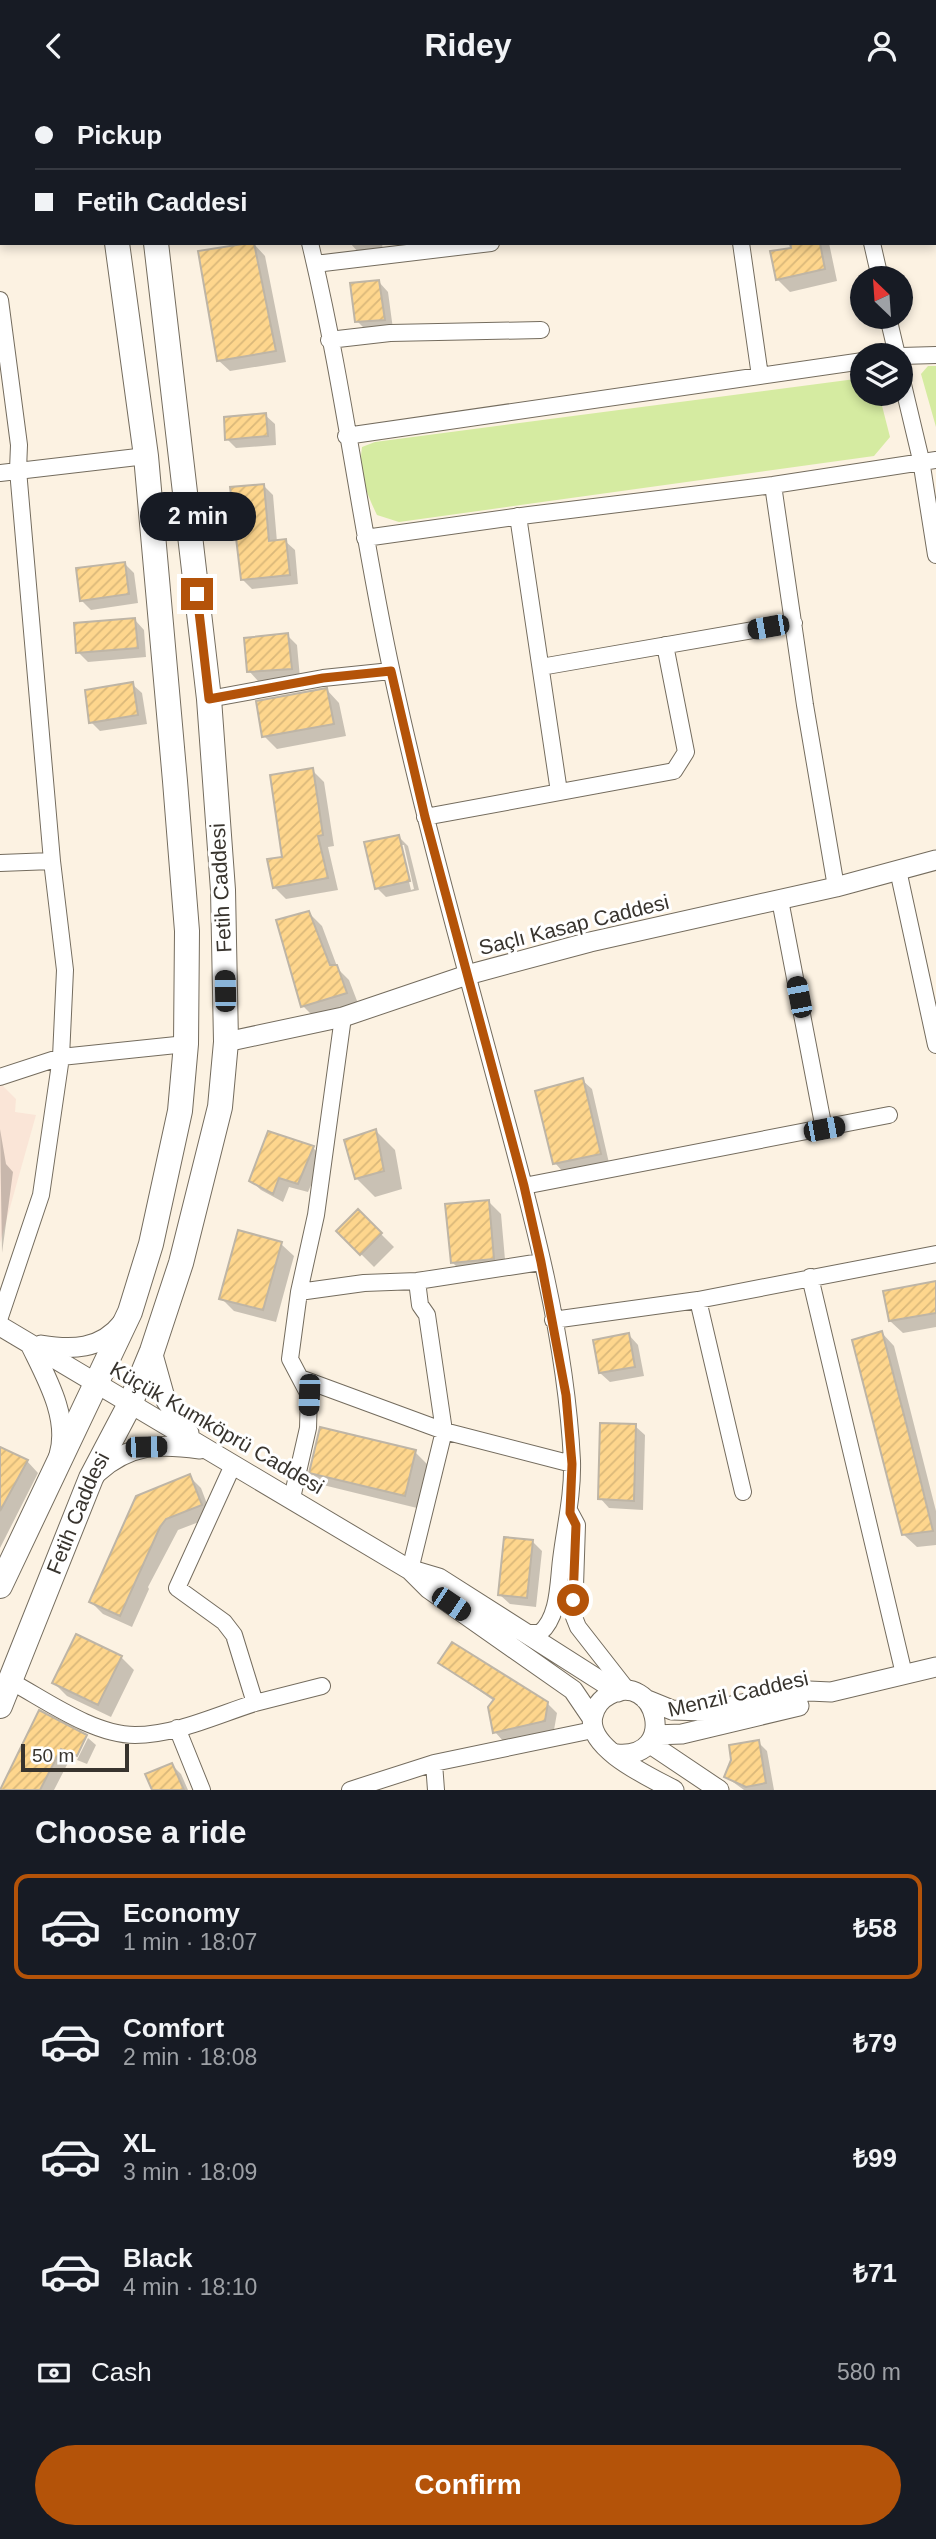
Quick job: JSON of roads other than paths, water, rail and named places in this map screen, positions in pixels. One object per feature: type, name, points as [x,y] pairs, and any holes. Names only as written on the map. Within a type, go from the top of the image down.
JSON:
[{"type":"main road","points":[[112,245],[120,269]]},
{"type":"main road","name":"Fetih Caddesi","points":[[0,1586],[130,1313],[151,1244],[180,1111],[186,1044],[187,931],[146,456],[117,245]]},
{"type":"main road","name":"Fetih Caddesi","points":[[0,1706],[12,1682],[91,1478],[130,1404],[152,1351],[181,1263],[220,1107],[226,1042],[223,890],[209,699],[158,248]]},
{"type":"street","points":[[310,245],[391,671],[425,817],[524,1186],[566,1395],[572,1464],[570,1513],[565,1522],[558,1587],[549,1626],[540,1633],[528,1633]]},
{"type":"street","points":[[315,264],[474,245]]},
{"type":"street","points":[[741,245],[760,376]]},
{"type":"street","points":[[872,245],[877,266]]},
{"type":"street","points":[[0,300],[19,445],[18,470],[52,861],[65,970],[61,1057],[41,1195],[0,1317]]},
{"type":"street","points":[[329,340],[390,333],[541,330]]},
{"type":"street","points":[[913,356],[936,355]]},
{"type":"street","points":[[346,436],[850,363]]},
{"type":"street","points":[[911,406],[928,460],[936,555]]},
{"type":"street","points":[[0,473],[146,456]]},
{"type":"street","points":[[366,538],[518,516],[774,485],[928,460]]},
{"type":"street","points":[[774,485],[836,887]]},
{"type":"street","points":[[518,516],[559,792]]},
{"type":"street","points":[[541,667],[794,623]]},
{"type":"street","points":[[425,817],[666,775],[680,763],[686,752],[665,645]]},
{"type":"street","points":[[209,699],[323,678],[391,671]]},
{"type":"street","name":"Saçlı Kasap Caddesi","points":[[226,1042],[343,1017],[467,975],[590,942],[836,887],[936,860]]},
{"type":"street","points":[[0,863],[52,861]]},
{"type":"street","points":[[898,870],[936,1045]]},
{"type":"street","points":[[780,900],[824,1129]]},
{"type":"street","points":[[292,1498],[308,1428],[309,1395],[290,1359],[299,1292],[316,1215],[343,1017]]},
{"type":"street","points":[[0,1077],[61,1057],[186,1044]]},
{"type":"street","points":[[524,1186],[889,1115]]},
{"type":"street","points":[[552,1320],[698,1300],[936,1254]]},
{"type":"street","points":[[299,1292],[364,1283],[416,1281],[541,1262]]},
{"type":"street","points":[[810,1277],[904,1674]]},
{"type":"street","points":[[416,1281],[420,1305],[427,1315],[444,1431],[410,1570],[429,1589],[573,1690],[601,1745],[674,1790]]},
{"type":"street","points":[[698,1300],[743,1492]]},
{"type":"street","points":[[30,1343],[65,1349],[90,1346],[114,1333],[130,1313]]},
{"type":"street","name":"Küçük Kumköprü Caddesi","points":[[0,1326],[410,1570]]},
{"type":"street","points":[[30,1343],[58,1410],[63,1441],[49,1486]]},
{"type":"street","points":[[152,1351],[166,1401],[182,1427],[208,1450]]},
{"type":"street","points":[[300,1378],[444,1431],[572,1464]]},
{"type":"street","points":[[91,1478],[116,1456],[146,1447],[177,1446],[208,1450]]},
{"type":"street","points":[[233,1465],[177,1588],[223,1622],[234,1635],[255,1703]]},
{"type":"street","points":[[570,1513],[576,1525],[574,1618],[578,1627],[631,1694],[655,1716],[651,1739],[635,1753],[617,1754]]},
{"type":"street","name":"Menzil Caddesi","points":[[410,1570],[439,1578],[631,1694],[673,1710],[705,1711],[808,1691],[831,1692]]},
{"type":"street","name":"Menzil Caddesi","points":[[651,1739],[812,1703],[831,1692],[936,1667]]},
{"type":"street","points":[[12,1682],[85,1722],[133,1735],[177,1728],[255,1703],[322,1686]]},
{"type":"street","points":[[592,1724],[601,1701],[631,1694]]},
{"type":"street","points":[[350,1790],[434,1763],[592,1724]]},
{"type":"street","points":[[177,1728],[202,1790]]},
{"type":"street","points":[[651,1739],[719,1790]]},
{"type":"street","points":[[434,1763],[436,1790]]}]
